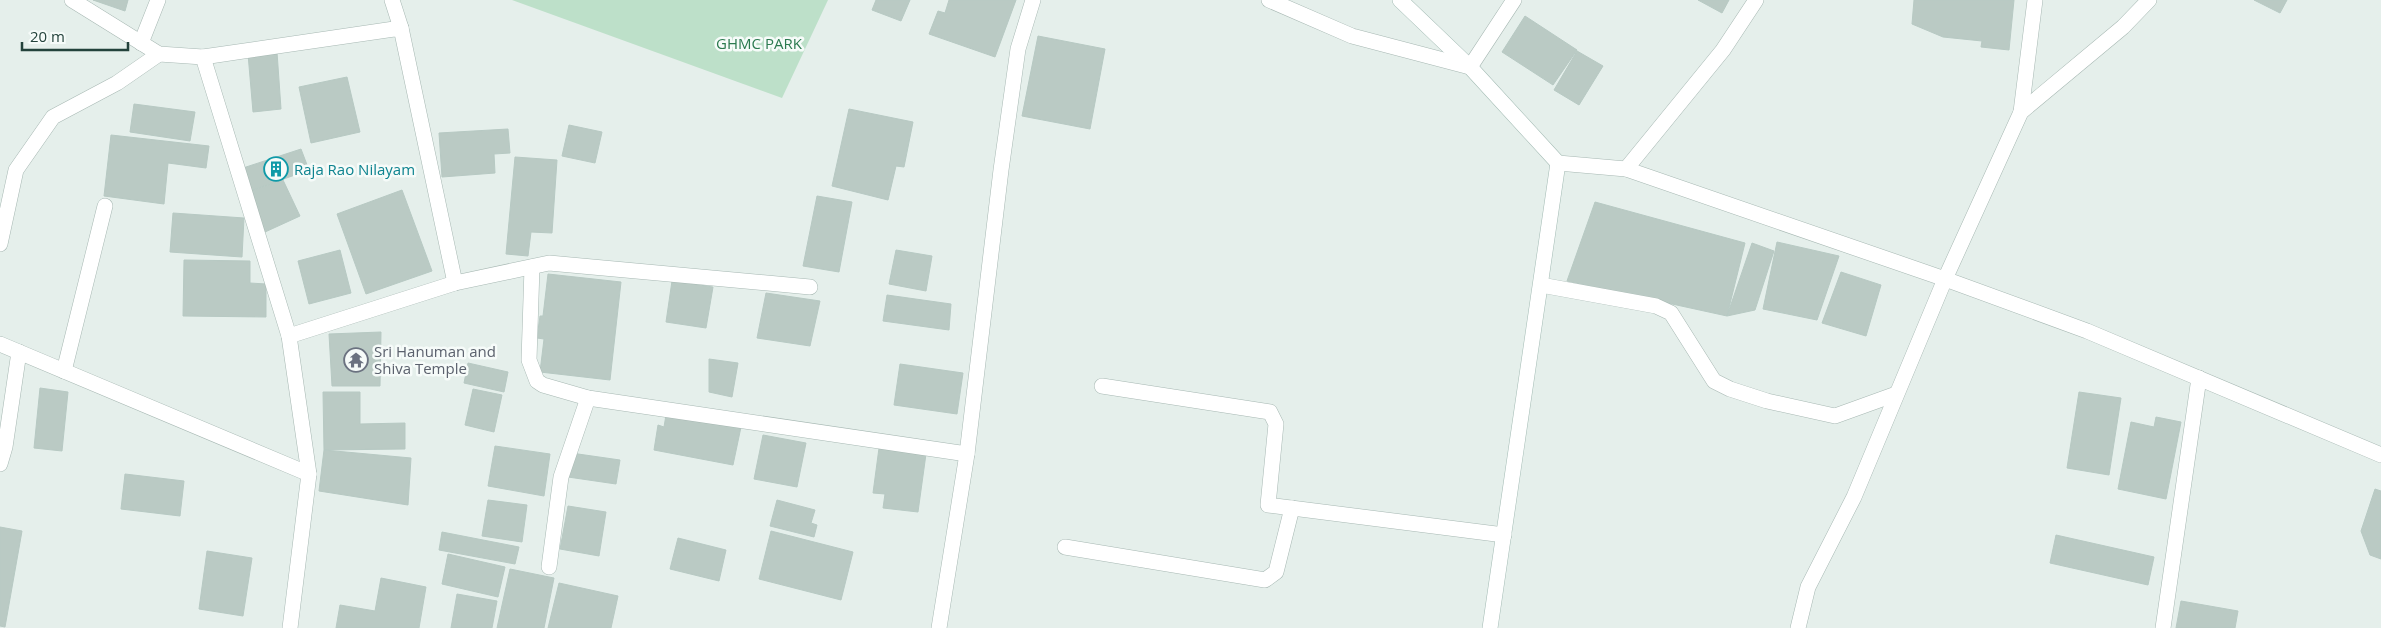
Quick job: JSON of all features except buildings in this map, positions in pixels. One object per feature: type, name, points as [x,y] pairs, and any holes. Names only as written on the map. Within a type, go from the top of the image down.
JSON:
[{"type":"street","points":[[72,0],[159,54],[203,57],[401,28]]},
{"type":"street","points":[[141,43],[158,0]]},
{"type":"street","points":[[392,0],[401,28],[455,283]]},
{"type":"street","points":[[940,628],[967,454],[1001,170],[1018,49],[1033,0]]},
{"type":"street","points":[[1269,0],[1352,36],[1470,68]]},
{"type":"street","points":[[1400,0],[1470,68],[1558,163],[1626,169],[1945,279],[2087,331],[2381,454]]},
{"type":"street","points":[[1470,68],[1514,0]]},
{"type":"street","points":[[1626,169],[1723,50],[1756,0]]},
{"type":"street","points":[[1798,628],[1808,587],[1854,497],[1945,279],[2021,112],[2035,0]]},
{"type":"street","points":[[2021,112],[2123,27],[2149,0]]},
{"type":"street","points":[[0,244],[16,170],[53,117],[117,83],[159,54]]},
{"type":"street","points":[[203,57],[289,336],[310,474],[290,628]]},
{"type":"street","points":[[1490,628],[1558,163]]},
{"type":"street","points":[[64,371],[105,206]]},
{"type":"street","points":[[289,336],[455,283],[549,263],[810,287]]},
{"type":"street","points":[[532,266],[529,360],[532,370],[543,385],[588,398],[967,454]]},
{"type":"street","points":[[1541,285],[1656,306],[1671,313],[1714,380],[1730,389],[1766,401],[1835,416],[1896,394]]},
{"type":"street","points":[[0,344],[310,474]]},
{"type":"street","points":[[0,464],[19,352]]},
{"type":"street","points":[[2163,628],[2199,378]]},
{"type":"street","points":[[1102,386],[1270,412],[1276,424],[1268,505],[1504,535]]},
{"type":"street","points":[[549,567],[561,477],[588,398]]},
{"type":"street","points":[[1066,546],[1265,580],[1276,572],[1292,508]]},
{"type":"green space","name":"GHMC PARK","points":[[512,0],[828,0],[782,98]]},
{"type":"place","name":"Raja Rao Nilayam","points":[[276,169]]},
{"type":"place","name":"Sri Hanuman and Shiva Temple","points":[[356,360]]}]
